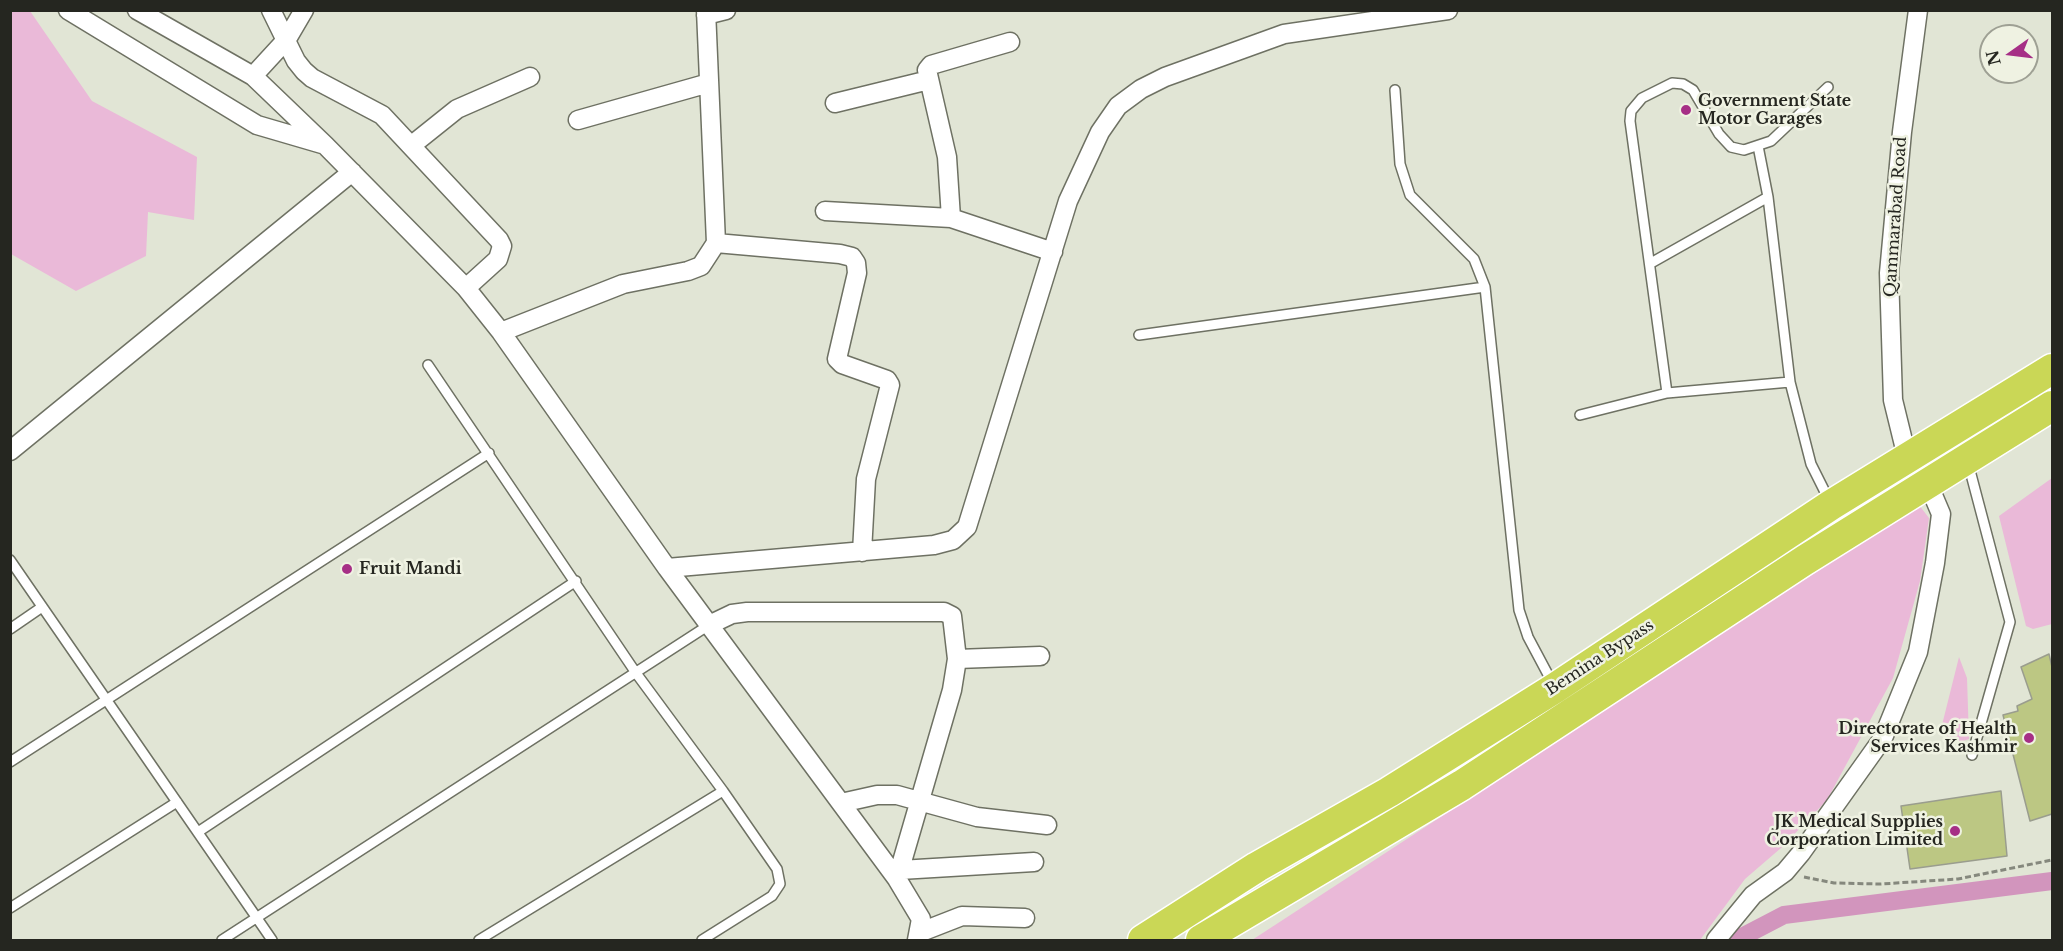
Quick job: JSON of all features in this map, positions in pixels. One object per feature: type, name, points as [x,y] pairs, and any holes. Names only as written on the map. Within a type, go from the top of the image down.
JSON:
[{"type":"highway","name":"Bemina Bypass","points":[[1143,940],[1257,867],[1389,792],[1555,688],[1831,505],[2052,369]]},
{"type":"highway","name":"Bemina Bypass","points":[[1200,940],[1462,785],[1927,481],[2052,406]]},
{"type":"street","points":[[68,10],[257,125],[326,146]]},
{"type":"street","points":[[137,10],[253,76],[326,146],[466,288],[501,332],[667,568],[841,803],[898,875],[921,920],[919,936]]},
{"type":"street","points":[[270,10],[297,62],[312,78],[371,107],[412,145],[488,226],[502,246],[498,259],[466,288]]},
{"type":"street","points":[[253,76],[287,39],[304,10]]},
{"type":"street","points":[[501,332],[623,284],[701,266],[716,243],[706,13],[726,10]]},
{"type":"street","points":[[667,568],[933,546],[953,540],[967,527],[1068,201],[1100,132],[1118,106],[1140,89],[1201,62],[1284,34],[1448,10]]},
{"type":"street","name":"Qammarabad Road","points":[[1912,455],[1904,445],[1893,400],[1889,273],[1902,132],[1918,10]]},
{"type":"street","points":[[951,218],[947,157],[927,70],[931,65],[1010,42]]},
{"type":"street","points":[[412,145],[457,109],[530,77]]},
{"type":"street","points":[[835,103],[929,80]]},
{"type":"street","points":[[579,120],[709,83]]},
{"type":"street","points":[[10,451],[352,172]]},
{"type":"street","points":[[825,211],[951,218],[1053,252]]},
{"type":"street","points":[[716,243],[840,254],[852,257],[856,263],[857,273],[837,359],[842,364],[887,380],[890,385],[866,479],[862,552]]},
{"type":"street","points":[[1716,940],[1752,895],[1785,872],[1859,774],[1883,738],[1918,652],[1935,564],[1941,514],[1927,481]]},
{"type":"street","points":[[710,625],[732,614],[747,612],[944,612],[952,616],[957,659],[942,732],[919,800],[898,875]]},
{"type":"street","points":[[957,659],[1040,656]]},
{"type":"street","points":[[841,803],[877,795],[897,795],[977,818],[1047,825]]},
{"type":"street","points":[[898,875],[1034,862]]},
{"type":"street","points":[[919,936],[962,916],[1025,918]]},
{"type":"lane","points":[[1667,393],[1630,121],[1636,103],[1672,83],[1683,84],[1693,90],[1719,134],[1731,147],[1744,150],[1758,146],[1783,132],[1828,87]]},
{"type":"lane","points":[[1395,90],[1400,164],[1410,195],[1474,259],[1485,287],[1519,610],[1528,637],[1555,688]]},
{"type":"lane","points":[[1758,146],[1768,197],[1790,382],[1811,464],[1831,505]]},
{"type":"lane","points":[[1651,263],[1768,197]]},
{"type":"lane","points":[[1139,335],[1485,287]]},
{"type":"lane","points":[[428,365],[576,580],[636,673],[777,869],[780,884],[772,896],[702,940]]},
{"type":"lane","points":[[1580,415],[1667,393],[1790,382]]},
{"type":"lane","points":[[10,762],[489,453]]},
{"type":"lane","points":[[1966,458],[2010,622],[1971,755]]},
{"type":"lane","points":[[10,560],[272,940]]},
{"type":"lane","points":[[198,832],[576,580]]},
{"type":"lane","points":[[10,629],[42,607]]},
{"type":"lane","points":[[222,940],[710,625]]},
{"type":"lane","points":[[479,940],[723,791]]},
{"type":"lane","points":[[10,908],[177,802]]},
{"type":"path","points":[[1785,872],[1834,883],[1881,884],[1958,879],[2052,860]]},
{"type":"shaded area","points":[[11,10],[30,11],[92,101],[197,157],[194,220],[148,212],[146,256],[76,291],[11,254]]},
{"type":"shaded area","points":[[2052,478],[2052,624],[2033,629],[2026,626],[1999,516]]},
{"type":"shaded area","points":[[1919,505],[1929,518],[1920,581],[1893,678],[1827,800],[1781,848],[1745,879],[1700,940],[1252,940]]},
{"type":"shaded area","points":[[1959,657],[1967,678],[1969,739],[1960,742],[1940,733]]},
{"type":"building","name":"Directorate of Health Services Kashmir","points":[[2049,654],[2052,667],[2052,814],[2030,821],[2003,715],[2018,711],[2017,706],[2032,699],[2021,667]]},
{"type":"building","name":"JK Medical Supplies Corporation Limited","points":[[2001,791],[2007,856],[1910,869],[1901,806]]},
{"type":"waterway","points":[[1736,940],[1784,915],[2052,881]]},
{"type":"place","name":"Government State Motor Garages","points":[[1686,110]]},
{"type":"place","name":"Fruit Mandi","points":[[347,569]]},
{"type":"place","name":"Directorate of Health Services Kashmir","points":[[2029,738]]},
{"type":"place","name":"JK Medical Supplies Corporation Limited","points":[[1955,831]]}]
